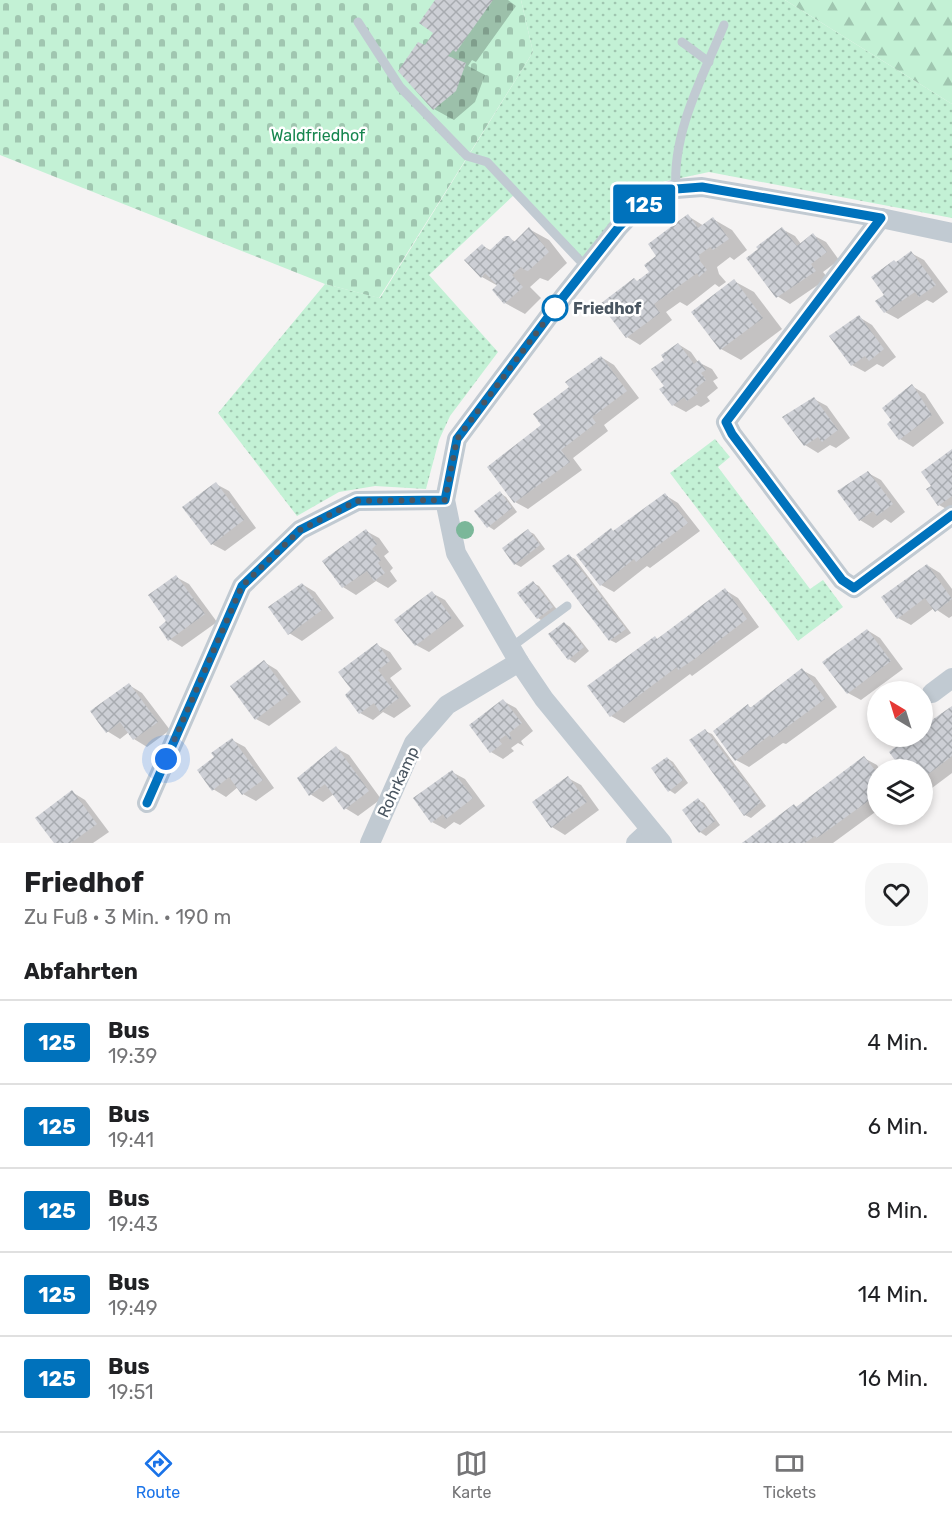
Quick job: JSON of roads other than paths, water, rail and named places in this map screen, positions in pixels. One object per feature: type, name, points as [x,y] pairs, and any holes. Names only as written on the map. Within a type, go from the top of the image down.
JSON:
[{"type":"street","points":[[650,839],[544,699],[515,655],[456,553],[445,500],[457,439],[586,267],[634,211],[654,196],[676,189],[712,188],[952,233]]},
{"type":"street","points":[[881,218],[726,422],[732,434],[842,580],[854,588],[952,515]]},
{"type":"street","points":[[147,803],[242,586],[300,530],[357,501],[445,500]]},
{"type":"street","name":"Rohrkamp","points":[[370,843],[414,743],[447,705],[515,655]]},
{"type":"street","points":[[933,692],[952,678]]},
{"type":"lane","points":[[358,22],[400,87],[467,156],[487,162],[586,267]]},
{"type":"lane","points":[[676,189],[675,169],[685,122],[724,25]]},
{"type":"lane","points":[[682,42],[709,62]]},
{"type":"lane","points":[[515,655],[567,606]]},
{"type":"place","name":"Friedhof","points":[[555,308]]},
{"type":"park label","name":"Waldfriedhof","points":[[318,135]]}]
